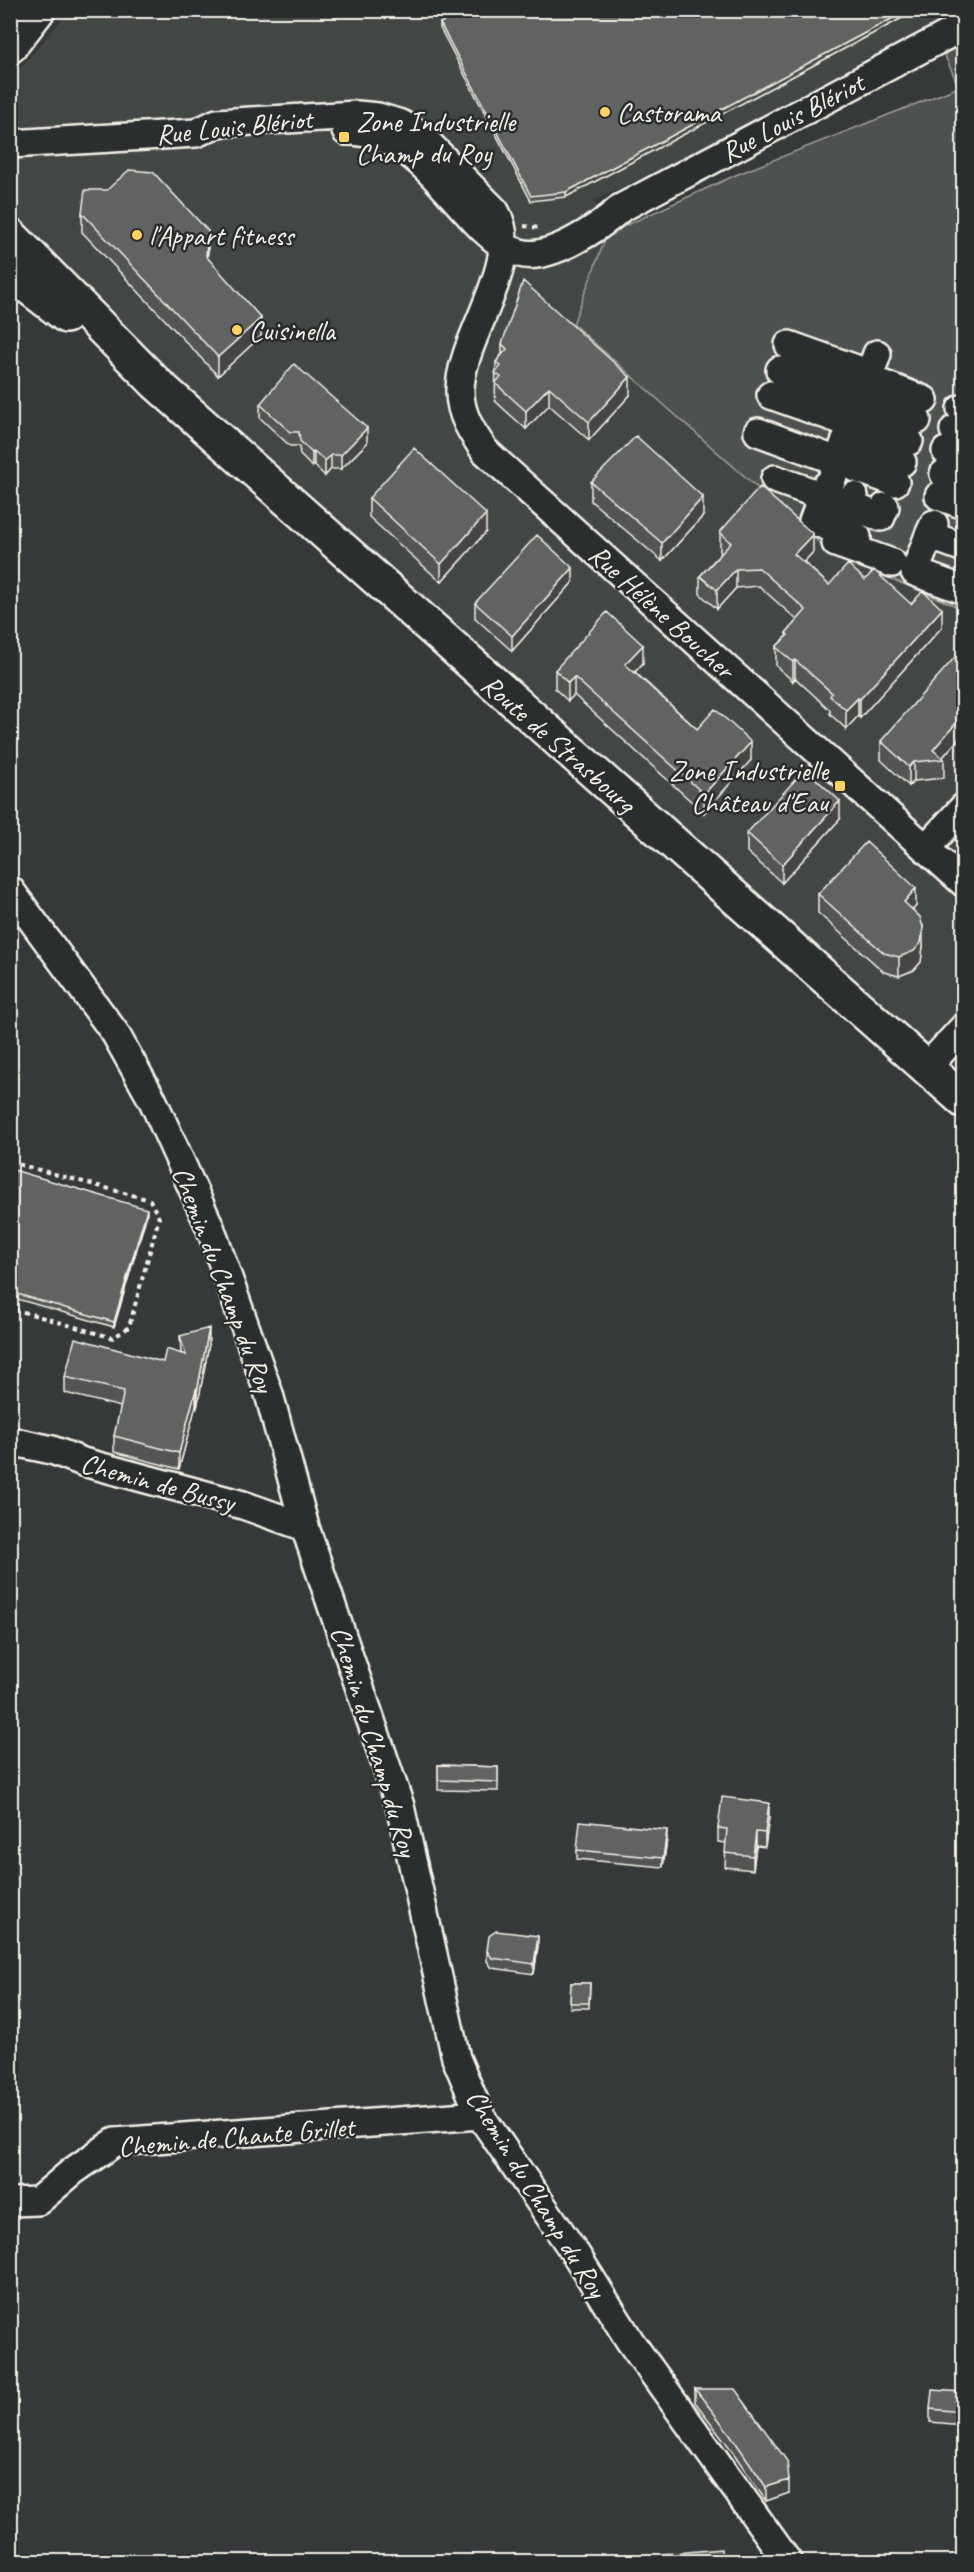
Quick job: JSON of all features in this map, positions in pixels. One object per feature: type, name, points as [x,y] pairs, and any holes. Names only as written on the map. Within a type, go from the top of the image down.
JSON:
[{"type":"main road","points":[[10,46],[38,10]]},
{"type":"main road","name":"Route de Strasbourg","points":[[10,235],[156,383],[537,724],[927,1066],[963,1101]]},
{"type":"main road","name":"Route de Strasbourg","points":[[10,273],[156,383]]},
{"type":"street","name":"Rue Louis Blériot","points":[[541,252],[557,248],[599,227],[621,208],[963,26]]},
{"type":"street","name":"Rue Louis Blériot","points":[[10,144],[196,133],[217,123],[305,116],[378,117],[400,124],[420,135],[488,219]]},
{"type":"street","points":[[489,295],[487,283],[488,219],[502,223],[503,246],[522,254],[541,252]]},
{"type":"street","name":"Rue Hélène Boucher","points":[[503,246],[503,256],[467,356],[460,393],[467,425],[484,452],[963,883]]},
{"type":"street","points":[[489,295],[541,252]]},
{"type":"street","points":[[858,415],[791,391],[858,415],[909,441],[858,415]]},
{"type":"street","points":[[824,494],[858,415]]},
{"type":"street","points":[[783,489],[824,494],[848,513],[881,517],[883,536],[836,543],[848,513]]},
{"type":"street","points":[[927,542],[961,569],[915,572],[927,542]]},
{"type":"street","points":[[926,848],[963,807]]},
{"type":"street","name":"Chemin du Champ du Roy","points":[[10,890],[115,1034],[153,1101],[210,1227],[269,1394],[305,1527],[400,1806],[456,2058],[480,2115],[575,2253],[630,2341],[788,2562]]},
{"type":"street","points":[[927,1066],[963,1027]]},
{"type":"street","name":"Chemin de Bussy","points":[[10,1441],[52,1450],[83,1462],[243,1504],[305,1527]]},
{"type":"street","name":"Chemin de Chante Grillet","points":[[10,2202],[38,2201],[73,2171],[115,2142],[480,2115]]},
{"type":"path","points":[[10,1162],[150,1200],[159,1218],[129,1327],[113,1338],[10,1308]]},
{"type":"shaded area","name":"Zone Industrielle Champ du Roy","points":[[69,11],[963,11],[963,19],[594,201],[607,234],[894,581],[963,609],[963,1074],[11,242],[11,79]]},
{"type":"shaded area","points":[[963,44],[963,609],[832,554],[573,324],[607,234],[738,174],[959,87],[944,54]]},
{"type":"building","name":"Castorama","points":[[463,10],[908,10],[566,192],[531,196],[440,23]]},
{"type":"building","points":[[129,170],[153,172],[208,231],[206,256],[261,318],[218,357],[82,213],[85,190],[107,190]]},
{"type":"building","points":[[523,281],[630,377],[589,422],[549,387],[526,411],[495,383],[501,377],[495,373],[501,366],[496,362],[507,349],[502,344]]},
{"type":"building","points":[[294,364],[367,428],[341,455],[331,455],[325,461],[314,451],[312,453],[300,441],[299,432],[290,432],[260,404]]},
{"type":"building","points":[[636,436],[703,497],[662,543],[591,482]]},
{"type":"building","points":[[414,448],[486,514],[441,564],[369,498]]},
{"type":"building","points":[[760,487],[813,534],[794,554],[829,585],[848,564],[865,580],[874,570],[911,604],[923,591],[942,609],[860,699],[858,698],[846,710],[830,696],[832,693],[795,660],[793,662],[776,647],[806,610],[759,568],[736,569],[717,590],[700,576],[731,543],[720,532]]},
{"type":"building","points":[[537,535],[573,568],[512,636],[475,603]]},
{"type":"building","points":[[607,612],[643,645],[625,664],[697,729],[715,709],[751,742],[704,794],[574,677],[568,683],[555,670]]},
{"type":"building","points":[[963,648],[963,715],[933,750],[944,759],[914,762],[909,767],[881,741]]},
{"type":"building","points":[[805,769],[840,801],[782,865],[747,833]]},
{"type":"building","points":[[866,842],[916,888],[904,902],[920,917],[923,927],[921,943],[914,951],[899,957],[884,953],[818,894]]},
{"type":"building","points":[[10,1169],[147,1209],[114,1322],[10,1292]]},
{"type":"building","points":[[209,1328],[197,1392],[196,1389],[179,1453],[114,1436],[124,1391],[65,1377],[75,1338],[163,1362],[166,1349],[186,1355],[180,1336]]},
{"type":"building","points":[[438,1765],[498,1767],[498,1782],[438,1780]]},
{"type":"building","points":[[722,1797],[769,1803],[765,1833],[756,1832],[753,1856],[725,1853],[727,1829],[718,1828]]},
{"type":"building","points":[[580,1821],[667,1830],[663,1858],[577,1850]]},
{"type":"building","points":[[496,1931],[538,1936],[534,1964],[492,1958],[487,1951],[489,1936]]},
{"type":"building","points":[[571,1983],[590,1983],[589,2003],[570,2003]]},
{"type":"building","points":[[695,2389],[735,2389],[787,2461],[789,2480],[766,2487],[730,2434]]},
{"type":"building","points":[[932,2390],[963,2392],[963,2412],[930,2409]]},
{"type":"building","points":[[721,2549],[722,2562],[663,2562],[663,2554]]},
{"type":"place","name":"Castorama","points":[[605,112]]},
{"type":"place","name":"Zone Industrielle Champ du Roy","points":[[344,137]]},
{"type":"place","name":"l'Appart fitness","points":[[137,235]]},
{"type":"place","name":"Cuisinella","points":[[237,330]]},
{"type":"place","name":"Zone Industrielle Château d'Eau","points":[[840,786]]}]
